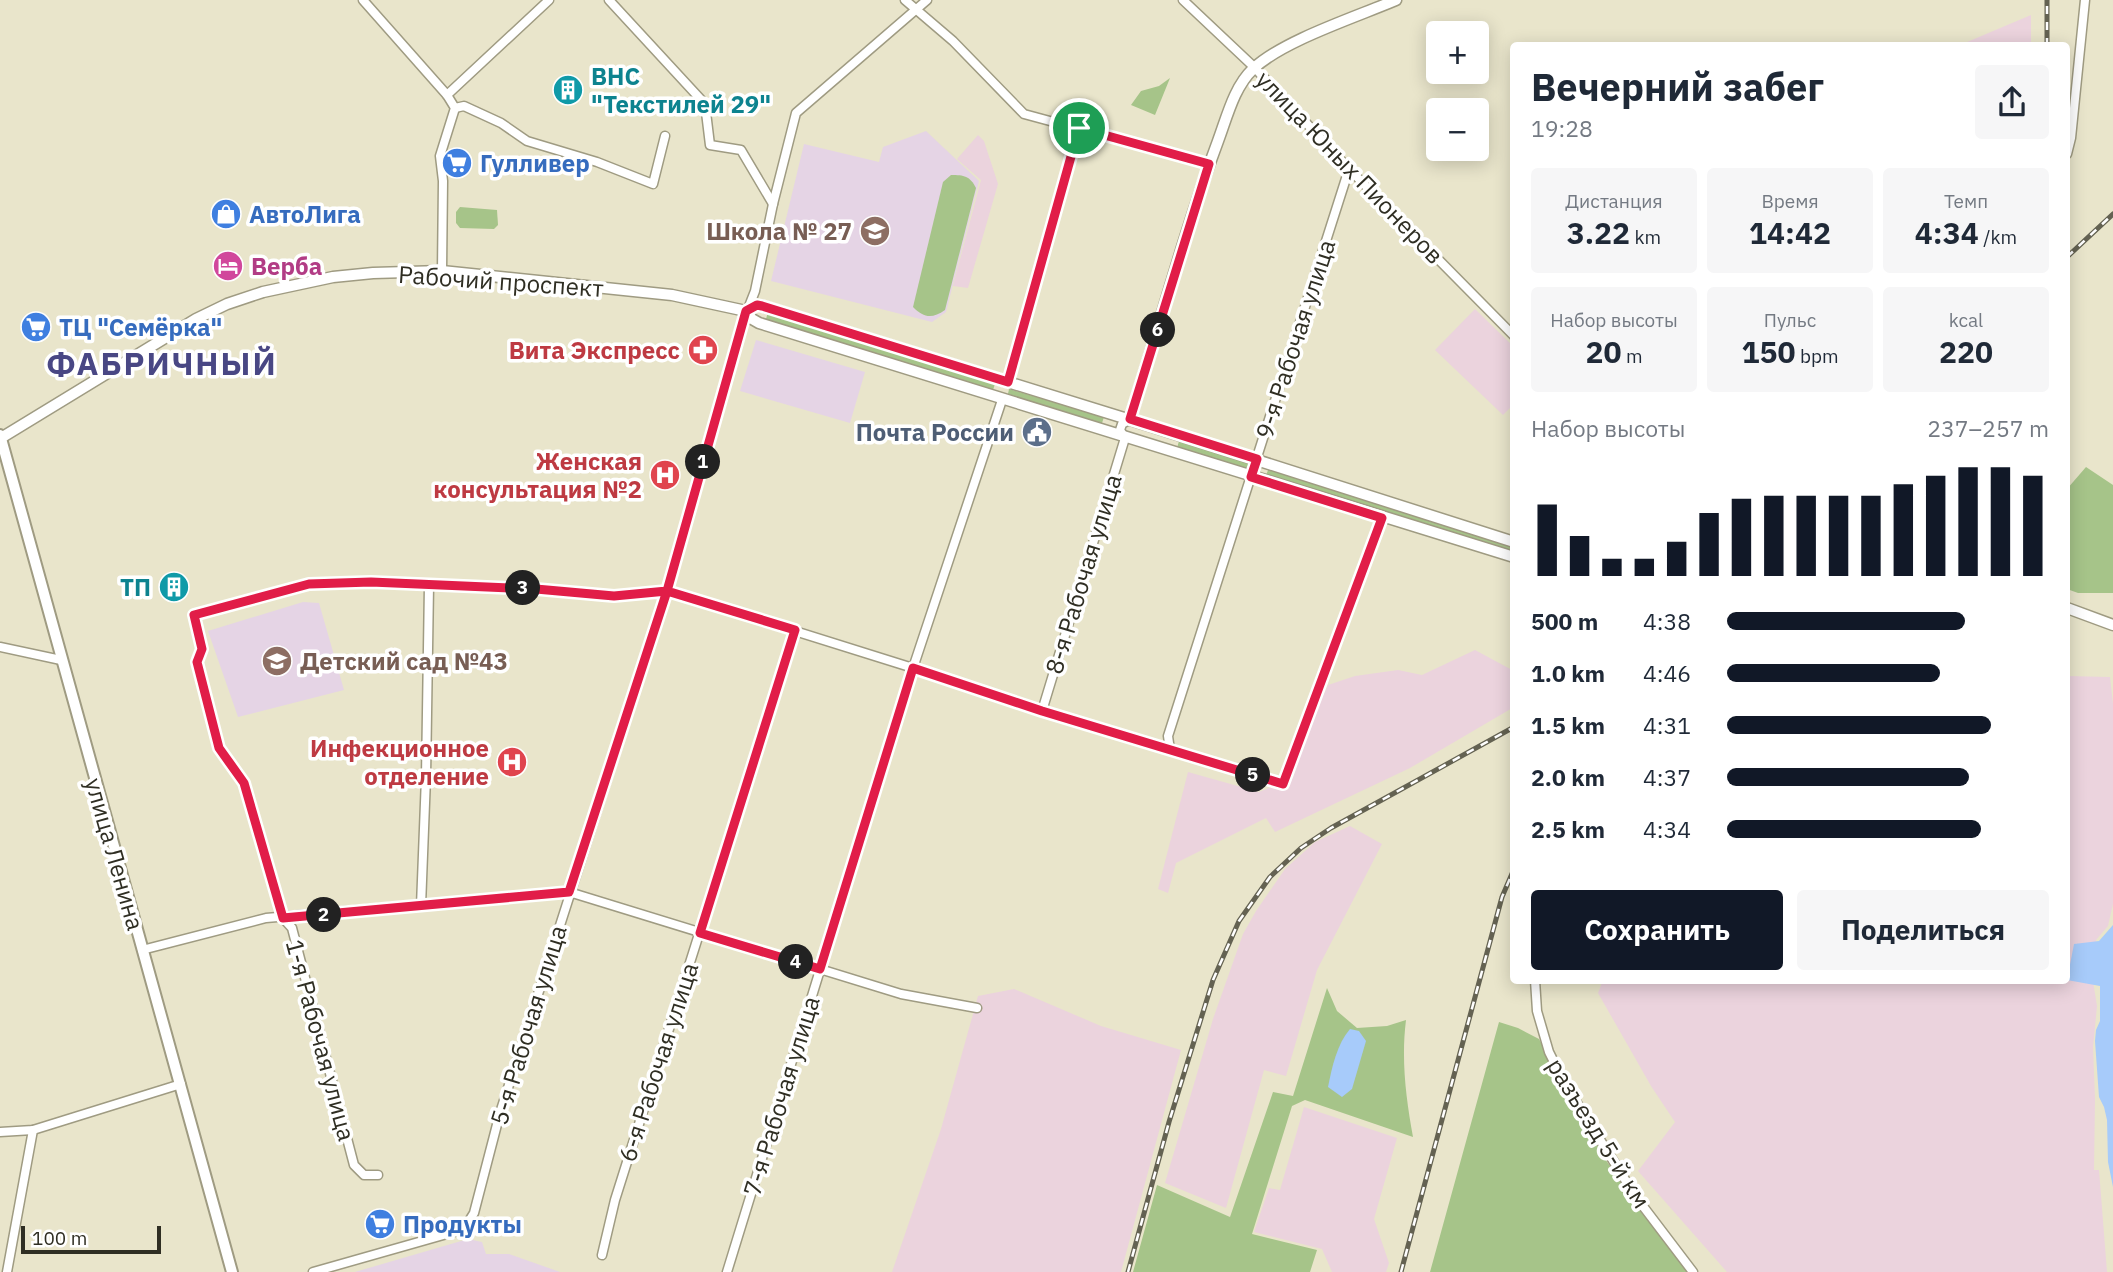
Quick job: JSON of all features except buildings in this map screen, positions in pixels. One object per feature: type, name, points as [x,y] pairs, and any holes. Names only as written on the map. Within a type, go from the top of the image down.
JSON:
[{"type":"main road","name":"улица Ленина","points":[[0,437],[232,1272]]},
{"type":"street","points":[[363,0],[447,95],[455,108],[440,156],[443,181],[442,271]]},
{"type":"street","points":[[447,95],[550,0]]},
{"type":"street","points":[[609,0],[705,104],[710,145],[741,150],[773,204]]},
{"type":"street","points":[[905,0],[953,41],[1020,111],[1029,116],[1209,164]]},
{"type":"street","name":"5-я Рабочая улица","points":[[313,1272],[454,1232],[469,1221],[474,1213],[500,1114],[667,591],[746,311],[755,291],[796,113],[927,0]]},
{"type":"street","name":"улица Юных Пионеров","points":[[1183,0],[1254,67],[1349,169],[1510,332]]},
{"type":"street","points":[[1135,421],[1209,164],[1238,90],[1254,67],[1289,45],[1396,0]]},
{"type":"street","points":[[2070,142],[2085,0]]},
{"type":"street","points":[[455,108],[464,106],[501,123],[527,141],[597,162],[653,184],[665,136]]},
{"type":"street","points":[[1008,382],[1079,128]]},
{"type":"street","name":"9-я Рабочая улица","points":[[1170,750],[1168,736],[1349,169]]},
{"type":"street","name":"Рабочий проспект","points":[[0,437],[196,319],[233,301],[333,277],[442,271],[663,294],[746,311],[757,305],[762,306],[1257,459],[1510,541]]},
{"type":"street","name":"Рабочий проспект","points":[[746,311],[752,319],[760,323],[1510,556]]},
{"type":"street","name":"7-я Рабочая улица","points":[[727,1272],[913,668],[1002,400]]},
{"type":"street","points":[[1135,421],[1145,431],[1143,437],[1130,439],[1120,430],[1122,424],[1135,421]]},
{"type":"street","name":"8-я Рабочая улица","points":[[1042,711],[1130,439]]},
{"type":"street","points":[[421,906],[429,585],[536,589],[614,596],[667,591],[1042,711],[1283,784],[1382,518]]},
{"type":"street","name":"1-я Рабочая улица","points":[[378,1175],[364,1174],[354,1165],[292,928],[283,918],[244,783],[219,748],[197,662],[202,649],[194,615],[309,584],[371,582],[429,585]]},
{"type":"street","points":[[2070,610],[2113,625]]},
{"type":"street","name":"6-я Рабочая улица","points":[[602,1255],[615,1200],[795,630]]},
{"type":"street","points":[[0,647],[61,660]]},
{"type":"street","points":[[142,950],[266,918],[569,892],[901,994],[977,1008]]},
{"type":"street","name":"разъезд 5-й км","points":[[1535,984],[1537,1011],[1549,1052],[1564,1084],[1636,1197],[1693,1272]]},
{"type":"street","points":[[0,1132],[33,1130],[181,1084]]},
{"type":"street","points":[[7,1272],[33,1130]]},
{"type":"shaded area","points":[[2031,15],[2031,42],[1967,42]]},
{"type":"shaded area","name":"Школа № 27","points":[[926,131],[979,181],[946,312],[932,322],[771,281],[804,144],[879,162],[883,147]]},
{"type":"shaded area","points":[[978,135],[984,141],[998,184],[968,288],[953,286],[981,180],[957,159]]},
{"type":"shaded area","points":[[1475,309],[1510,343],[1510,408],[1503,415],[1435,350]]},
{"type":"shaded area","points":[[756,340],[865,372],[850,423],[740,391]]},
{"type":"shaded area","name":"Детский сад №43","points":[[303,602],[319,603],[344,690],[238,717],[208,631]]},
{"type":"shaded area","points":[[1475,650],[1510,669],[1510,709],[1410,768],[1275,832],[1266,818],[1176,863],[1168,893],[1158,889],[1188,772],[1259,792],[1293,778],[1308,729],[1328,685],[1355,676],[1398,670],[1422,675]]},
{"type":"shaded area","points":[[2070,676],[2110,677],[2113,704],[2113,904],[2108,926],[2096,940],[2093,981],[2097,1006],[2093,1047],[2094,1170],[2099,1170],[2107,1272],[1727,1272],[1638,1171],[1675,1122],[1651,1086],[1598,993],[1601,984],[2070,984]]},
{"type":"shaded area","points":[[1350,826],[1382,844],[1317,970],[1286,1076],[1264,1070],[1226,1208],[1165,1183],[1213,1019],[1243,934],[1285,869],[1315,842]]},
{"type":"shaded area","points":[[1014,989],[1101,1026],[1181,1050],[1121,1272],[892,1272],[941,1129],[978,996]]},
{"type":"shaded area","points":[[1304,1107],[1397,1138],[1374,1219],[1389,1263],[1386,1272],[1332,1272],[1322,1249],[1254,1232],[1269,1188],[1280,1190]]},
{"type":"shaded area","points":[[468,1239],[482,1242],[486,1254],[509,1254],[560,1272],[355,1272]]},
{"type":"green space","points":[[1170,78],[1155,115],[1131,105],[1141,91],[1159,86]]},
{"type":"green space","points":[[951,175],[966,177],[976,188],[945,310],[928,316],[913,307],[943,182]]},
{"type":"green space","points":[[460,207],[497,210],[498,225],[494,229],[460,228],[456,223],[456,212]]},
{"type":"green space","points":[[768,312],[995,384],[993,390],[766,319]]},
{"type":"green space","points":[[1009,389],[1104,417],[1102,423],[1008,394]]},
{"type":"green space","points":[[1179,441],[1251,463],[1249,470],[1177,448]]},
{"type":"green space","points":[[2086,467],[2113,485],[2113,593],[2078,593],[2070,590],[2070,486]]},
{"type":"green space","points":[[1269,468],[1510,546],[1510,552],[1266,475]]},
{"type":"green space","points":[[1327,988],[1337,1011],[1357,1028],[1387,1026],[1406,1020],[1405,1079],[1413,1137],[1305,1100],[1292,1106],[1252,1234],[1317,1250],[1310,1272],[1133,1272],[1157,1185],[1230,1217],[1273,1092],[1293,1096]]},
{"type":"green space","points":[[1499,1022],[1539,1039],[1605,1159],[1687,1272],[1430,1272]]},
{"type":"water","points":[[2113,925],[2113,1187],[2108,1162],[2107,1120],[2099,1097],[2095,1041],[2100,1021],[2100,986],[2070,981],[2074,944],[2099,941]]},
{"type":"water","points":[[1350,1029],[1359,1031],[1366,1041],[1352,1089],[1342,1097],[1328,1087],[1338,1049]]},
{"type":"railway","points":[[2047,0],[2047,42]]},
{"type":"railway","points":[[2070,254],[2113,214]]},
{"type":"railway","points":[[1128,1272],[1169,1122],[1213,980],[1239,921],[1270,877],[1301,848],[1331,828],[1510,729]]},
{"type":"railway","points":[[1401,1272],[1502,897],[1510,878]]},
{"type":"place","name":"ВНС \"Текстилей 29\"","points":[[568,90]]},
{"type":"place","name":"Гулливер","points":[[457,163]]},
{"type":"place","name":"АвтоЛига","points":[[226,214]]},
{"type":"place","name":"Школа № 27","points":[[875,231]]},
{"type":"place","name":"Верба","points":[[228,266]]},
{"type":"place","name":"ТЦ \"Семёрка\"","points":[[36,327]]},
{"type":"place","name":"Вита Экспресс","points":[[703,350]]},
{"type":"place","name":"Почта России","points":[[1037,432]]},
{"type":"place","name":"Женская консультация №2","points":[[665,475]]},
{"type":"place","name":"ТП","points":[[174,587]]},
{"type":"place","name":"Детский сад №43","points":[[277,661]]},
{"type":"place","name":"Инфекционное отделение","points":[[512,762]]},
{"type":"place","name":"Продукты","points":[[380,1224]]},
{"type":"district","name":"ФАБРИЧНЫЙ","points":[[162,363]]},
{"type":"route","points":[[1079,128],[1008,382],[762,306],[757,305],[746,311],[667,591],[569,892],[283,918],[244,783],[219,748],[197,662],[202,649],[194,615],[309,584],[371,582],[536,589],[614,596],[667,591],[795,630],[700,933],[820,969],[913,668],[1042,711],[1283,784],[1382,518],[1251,477],[1257,459],[1130,419],[1209,164],[1079,128]]}]
